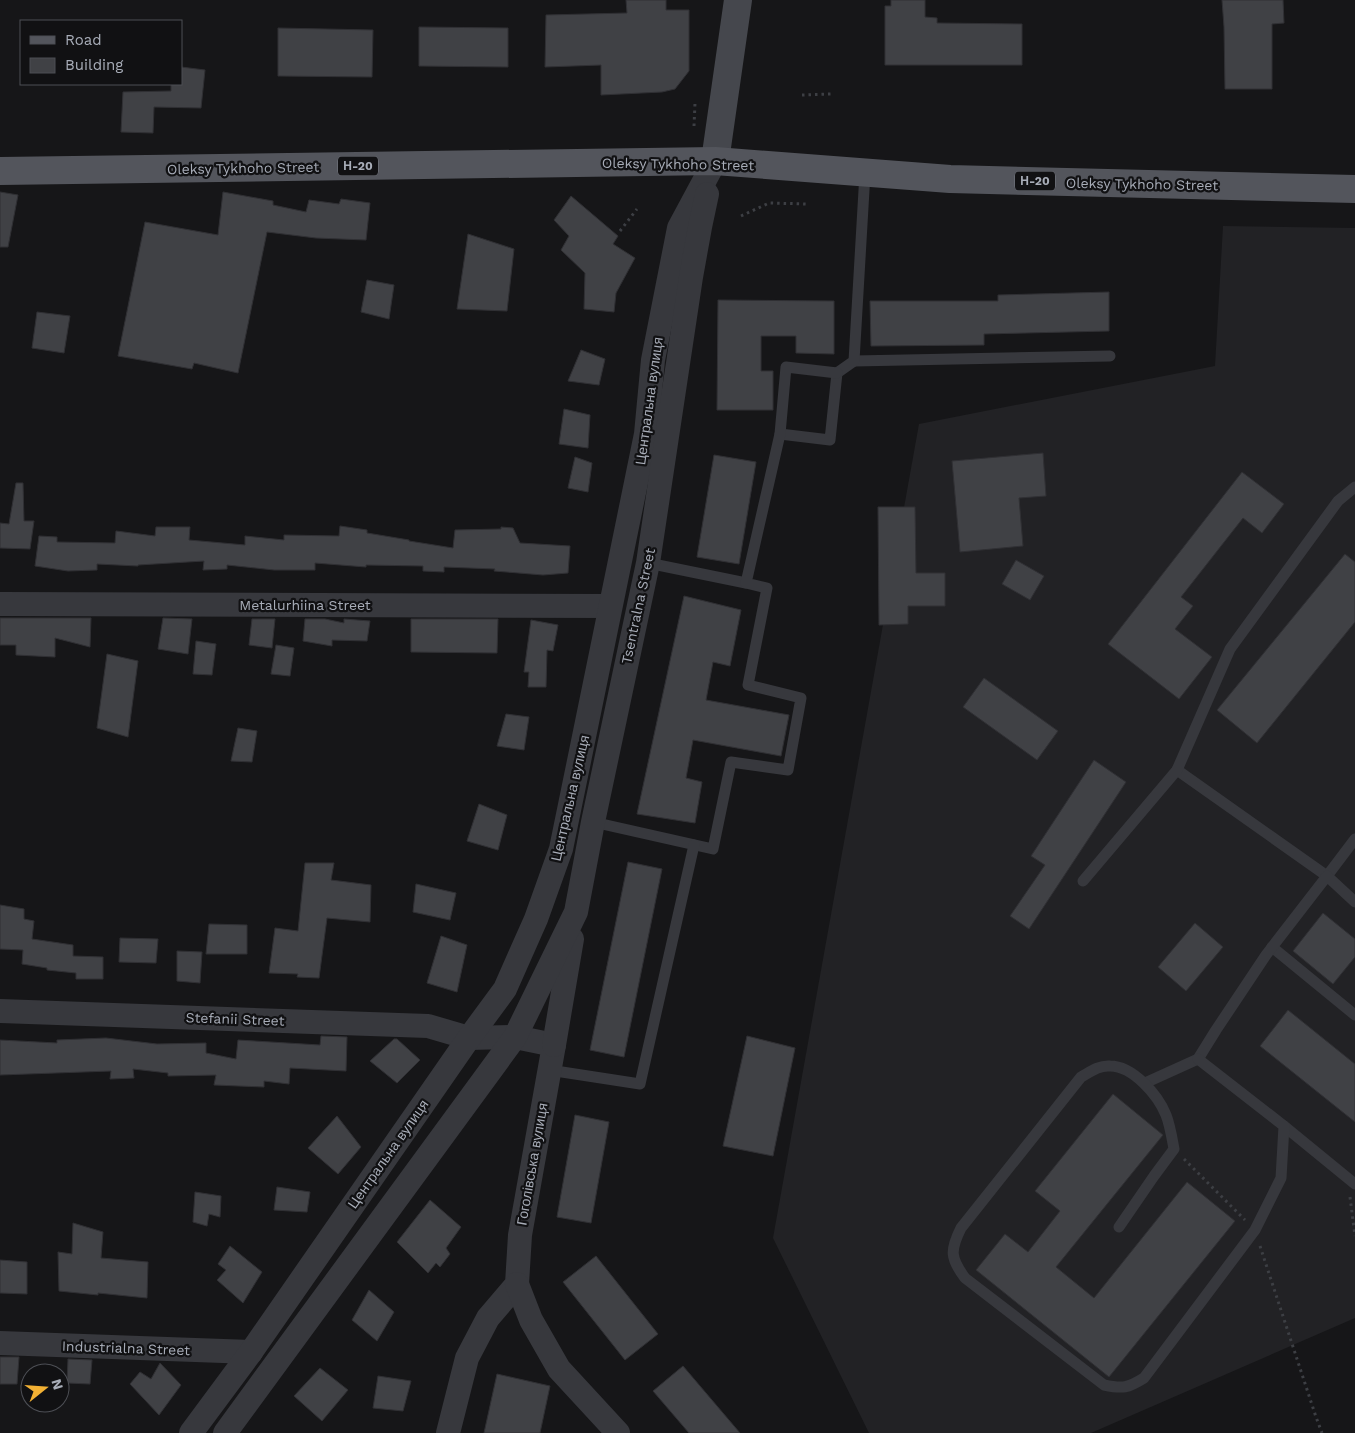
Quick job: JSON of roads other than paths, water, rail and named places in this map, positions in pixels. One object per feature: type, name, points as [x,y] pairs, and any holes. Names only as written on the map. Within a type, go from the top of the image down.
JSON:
[{"type":"main road","points":[[715,161],[738,0]]},
{"type":"main road","name":"Oleksy Tykhoho Street","points":[[0,171],[715,161],[950,179],[1355,189]]},
{"type":"street","name":"Tsentralna Street","points":[[515,1038],[576,912],[593,822],[648,563],[700,227],[715,161]]},
{"type":"street","name":"Центральна вулиця","points":[[191,1433],[251,1352],[505,989],[536,919],[561,849],[646,434],[653,360],[679,228],[715,161]]},
{"type":"street","name":"Metalurhiina Street","points":[[0,604],[610,606]]},
{"type":"street","name":"Гоголівська вулиця","points":[[516,1284],[520,1234],[576,912]]},
{"type":"street","name":"Stefanii Street","points":[[0,1011],[428,1026],[469,1038],[515,1038]]},
{"type":"street","points":[[225,1433],[515,1038],[554,1045]]},
{"type":"street","points":[[448,1433],[467,1358],[488,1318],[516,1284],[530,1320],[559,1369],[618,1433]]},
{"type":"street","name":"Industrialna Street","points":[[0,1343],[251,1352]]},
{"type":"lane","points":[[854,361],[865,172]]},
{"type":"lane","points":[[746,583],[780,434],[786,368],[837,373],[854,361],[1110,356]]},
{"type":"lane","points":[[780,434],[830,440],[837,373]]},
{"type":"lane","points":[[1083,881],[1177,770],[1230,649],[1338,501],[1355,487]]},
{"type":"lane","points":[[593,822],[713,849],[731,762],[788,770],[802,698],[748,685],[767,588],[648,563]]},
{"type":"lane","points":[[1177,770],[1327,876],[1355,902]]},
{"type":"lane","points":[[1145,1082],[1198,1059],[1272,947],[1355,839]]},
{"type":"lane","points":[[549,1070],[640,1084],[694,845]]},
{"type":"lane","points":[[1272,947],[1355,1015]]},
{"type":"lane","points":[[1198,1059],[1352,1182]]},
{"type":"lane","points":[[1119,1226],[1174,1149],[1166,1114],[1145,1082],[1124,1070],[1110,1066],[1096,1068],[1081,1077],[961,1228],[954,1242],[952,1256],[955,1265],[965,1278],[1104,1385],[1130,1387],[1144,1378],[1255,1230],[1281,1178],[1284,1126]]}]
